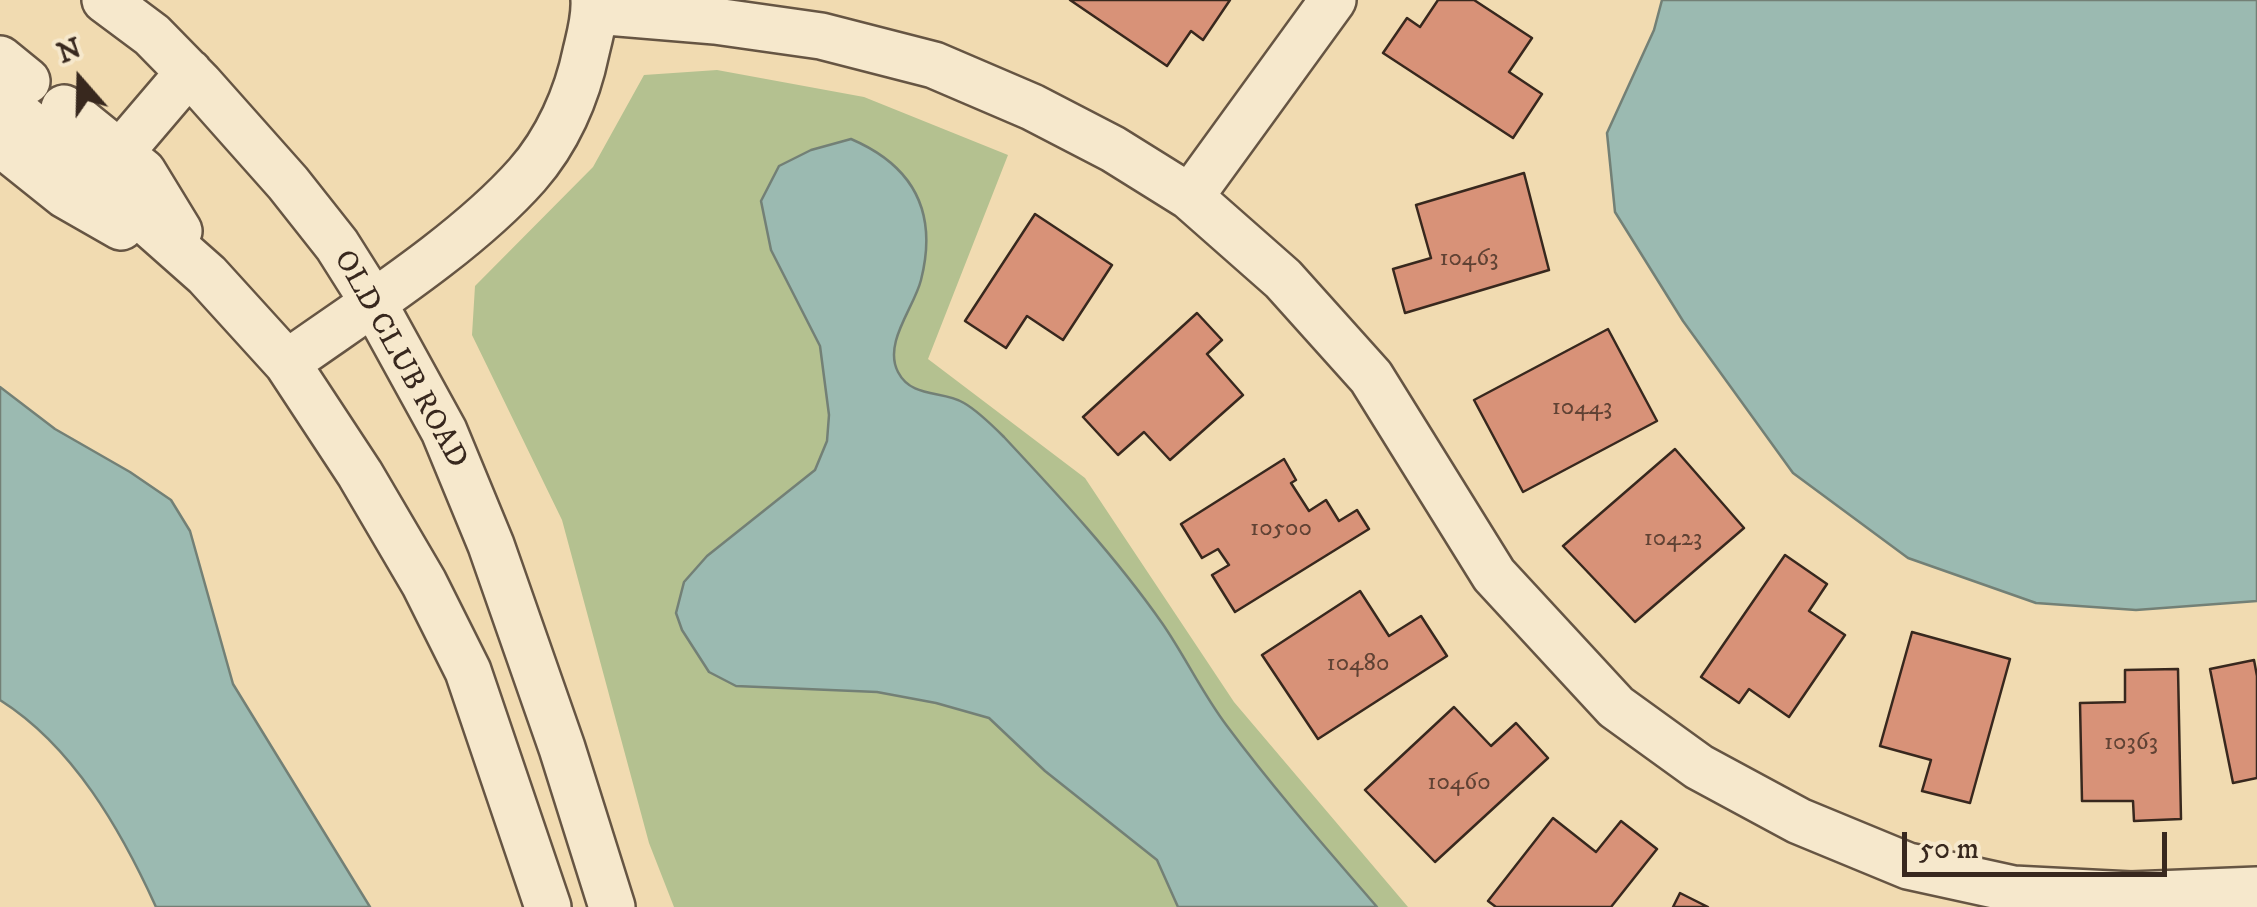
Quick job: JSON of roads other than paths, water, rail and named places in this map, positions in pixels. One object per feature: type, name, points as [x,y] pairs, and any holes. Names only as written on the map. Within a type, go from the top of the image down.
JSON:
[{"type":"street","name":"OLD CLUB ROAD","points":[[105,0],[152,34],[288,183],[337,246],[373,302],[444,431],[492,546],[612,907]]},
{"type":"street","points":[[1190,197],[1334,0]]},
{"type":"street","points":[[287,363],[472,226],[528,174],[565,118],[582,73],[594,6],[821,36],[934,65],[1113,149],[1190,197],[1283,279],[1371,377],[1494,575],[1616,707],[1700,767],[1799,822],[1908,866],[2013,889],[2132,895],[2257,890]]},
{"type":"street","points":[[108,166],[188,72]]},
{"type":"street","points":[[9,79],[108,166]]},
{"type":"street","points":[[64,108],[108,166],[287,363],[360,474],[424,582],[468,671],[548,907]]},
{"type":"street","points":[[0,143],[65,194],[207,275]]},
{"type":"water","points":[[1662,0],[2257,0],[2257,601],[2136,610],[2036,603],[1908,558],[1793,473],[1683,321],[1615,212],[1607,133],[1654,30]]},
{"type":"water","points":[[851,139],[891,163],[916,195],[923,213],[926,234],[921,280],[894,349],[894,361],[904,381],[975,410],[1066,505],[1144,598],[1245,749],[1377,907],[1178,907],[1157,860],[1045,771],[989,718],[877,692],[736,686],[709,672],[682,630],[676,613],[684,582],[707,556],[815,470],[827,441],[829,415],[820,346],[771,250],[761,201],[779,166],[811,150]]},
{"type":"water","points":[[0,387],[55,429],[171,500],[190,531],[233,684],[370,907],[156,907],[111,820],[72,765],[26,719],[0,700]]}]
